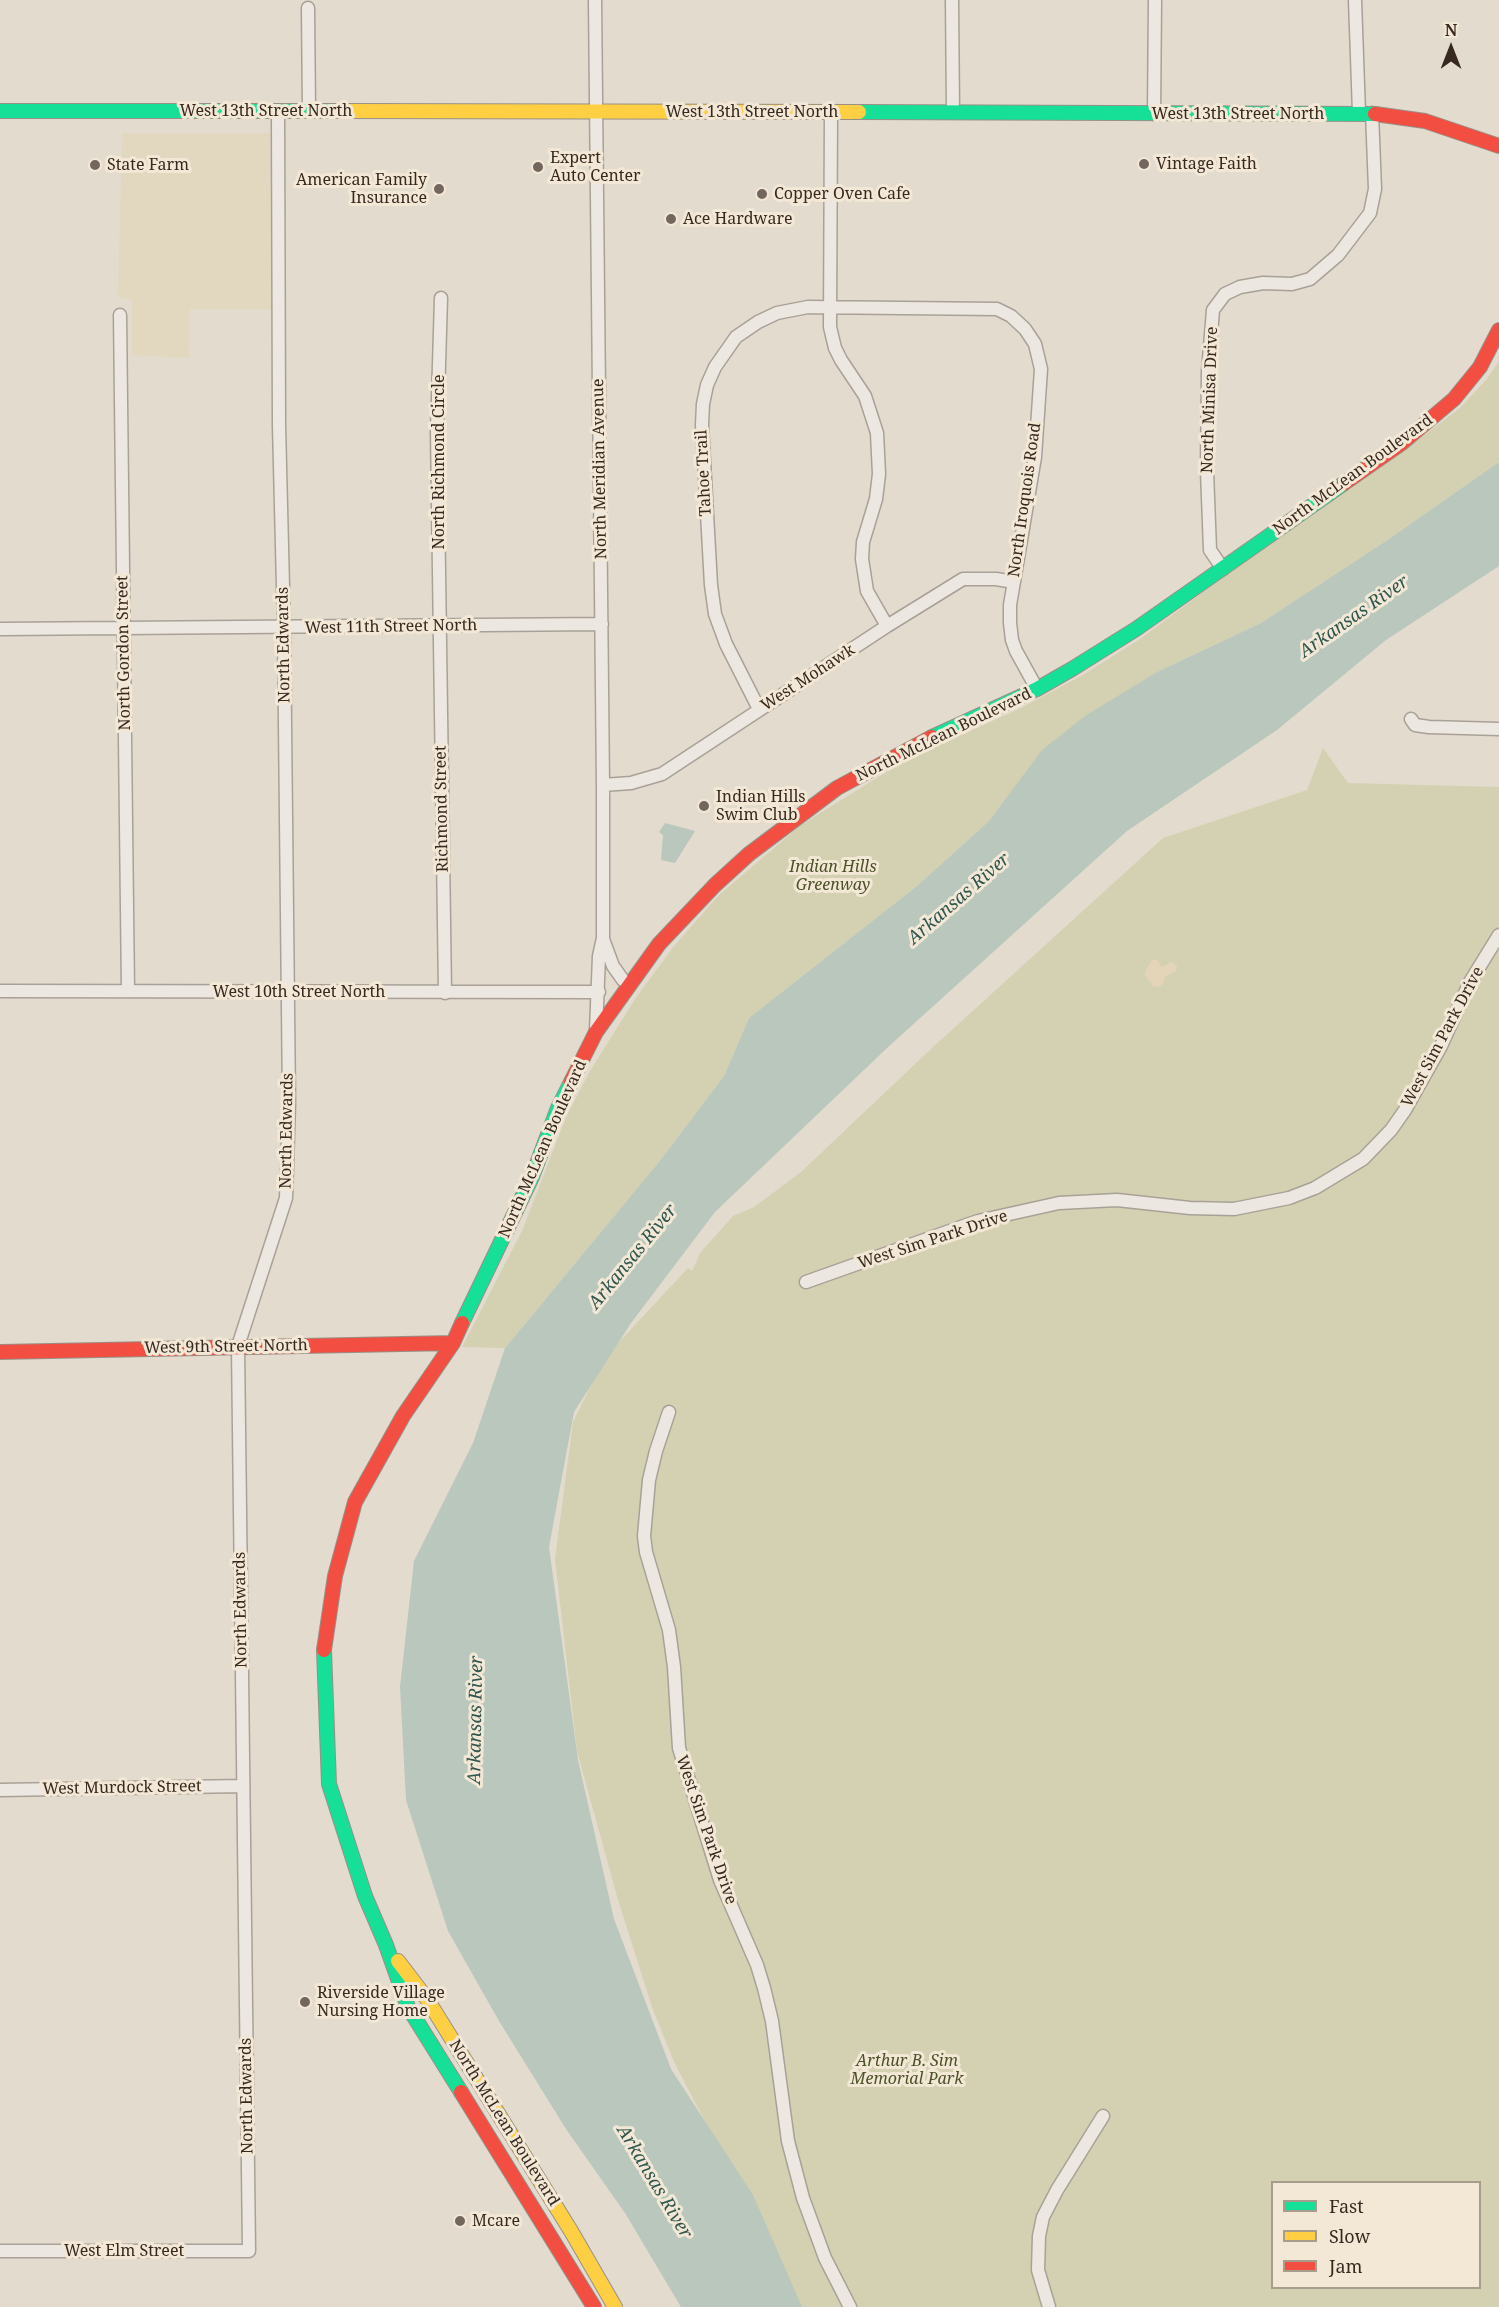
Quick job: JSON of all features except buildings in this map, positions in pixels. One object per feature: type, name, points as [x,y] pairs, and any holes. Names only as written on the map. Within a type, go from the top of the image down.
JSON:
[{"type":"main road","name":"West 13th Street North","points":[[0,111],[1366,113],[1425,121],[1499,146]]},
{"type":"main road","name":"North McLean Boulevard","points":[[594,2307],[408,2007],[386,1945],[365,1896],[329,1784],[323,1659],[335,1576],[354,1502],[403,1416],[453,1343],[532,1177],[558,1108],[596,1032],[659,944],[715,885],[793,818],[837,788],[911,747],[1037,689],[1136,629],[1402,443],[1454,399],[1480,368],[1499,330]]},
{"type":"main road","name":"West 9th Street North","points":[[0,1352],[453,1343]]},
{"type":"main road","name":"North McLean Boulevard","points":[[386,1945],[427,1999],[572,2231],[615,2307]]},
{"type":"street","name":"North Meridian Avenue","points":[[595,0],[603,785],[603,938],[599,956],[596,1032]]},
{"type":"street","points":[[952,0],[952,112]]},
{"type":"street","points":[[1154,114],[1155,0]]},
{"type":"street","name":"North Minisa Drive","points":[[1223,569],[1210,550],[1209,528],[1208,371],[1213,310],[1225,294],[1240,287],[1292,284],[1310,279],[1338,255],[1370,213],[1376,189],[1355,0]]},
{"type":"street","points":[[308,8],[309,111]]},
{"type":"street","name":"North Edwards","points":[[249,2251],[238,1346],[286,1198],[289,1103],[284,628],[279,425],[278,112]]},
{"type":"street","points":[[831,112],[830,327],[835,348],[865,396],[877,433],[879,474],[876,499],[863,542],[862,559],[867,591],[887,626]]},
{"type":"street","name":"North Richmond Circle","points":[[440,626],[437,431],[441,298]]},
{"type":"street","name":"Tahoe Trail","points":[[759,709],[726,644],[715,614],[710,573],[702,424],[703,404],[707,385],[715,368],[736,337],[758,322],[777,313],[808,307],[830,307]]},
{"type":"street","name":"North Iroquois Road","points":[[830,307],[997,309],[1011,316],[1025,328],[1035,344],[1041,369],[1035,457],[1010,605],[1012,640],[1037,689]]},
{"type":"street","name":"North Gordon Street","points":[[120,315],[128,991]]},
{"type":"street","name":"West Mohawk","points":[[603,785],[631,783],[662,774],[887,626],[963,579],[996,579],[1014,582]]},
{"type":"street","name":"West 11th Street North","points":[[0,629],[602,624]]},
{"type":"street","name":"Richmond Street","points":[[440,626],[445,993]]},
{"type":"street","points":[[1411,719],[1415,725],[1429,727],[1499,729]]},
{"type":"street","name":"West Sim Park Drive","points":[[806,1282],[978,1221],[1059,1203],[1118,1200],[1190,1208],[1234,1209],[1289,1198],[1315,1188],[1363,1159],[1391,1130],[1405,1110],[1441,1046],[1470,982],[1499,935]]},
{"type":"street","name":"North Meridian Avenue","points":[[603,938],[613,966],[622,980],[629,985]]},
{"type":"street","name":"West 10th Street North","points":[[0,991],[599,992]]},
{"type":"street","name":"West Sim Park Drive","points":[[669,1412],[649,1480],[644,1536],[646,1552],[669,1630],[674,1667],[679,1748],[720,1880],[757,1965],[764,1989],[772,2021],[788,2141],[803,2198],[825,2258],[850,2307]]},
{"type":"street","name":"West Murdock Street","points":[[0,1790],[243,1786]]},
{"type":"street","points":[[1049,2307],[1038,2270],[1039,2236],[1043,2217],[1103,2116]]},
{"type":"street","name":"West Elm Street","points":[[0,2251],[249,2251]]},
{"type":"shaded area","points":[[122,133],[270,133],[272,309],[190,309],[189,358],[132,355],[132,300],[118,297]]},
{"type":"green space","name":"Indian Hills Greenway","points":[[1499,361],[1499,462],[1386,541],[1261,623],[1157,672],[1043,750],[989,821],[917,886],[749,1018],[724,1076],[659,1162],[505,1348],[462,1347],[522,1231],[566,1117],[590,1071],[635,999],[674,946],[719,895],[801,825],[904,761],[1021,708],[1083,675],[1140,639],[1460,408],[1487,379]]},
{"type":"green space","name":"Arthur B. Sim Memorial Park","points":[[1323,748],[1348,783],[1499,787],[1499,2307],[802,2307],[675,2064],[653,2010],[618,1900],[577,1751],[555,1559],[573,1422],[605,1357],[688,1268],[692,1271],[700,1253],[733,1216],[754,1207],[801,1172],[933,1047],[1163,838],[1307,790]]},
{"type":"sand","points":[[1152,960],[1157,960],[1162,967],[1172,962],[1177,966],[1176,971],[1165,977],[1163,984],[1159,987],[1153,986],[1144,974]]},
{"type":"water","name":"Arkansas River","points":[[1499,462],[1499,566],[1386,640],[1277,730],[1127,831],[887,1048],[715,1212],[631,1323],[574,1412],[549,1547],[578,1760],[614,1919],[671,2069],[753,2195],[802,2307],[681,2307],[625,2213],[566,2129],[499,2021],[448,1931],[406,1800],[400,1687],[414,1561],[473,1443],[505,1348],[659,1162],[724,1076],[749,1018],[917,886],[989,821],[1042,750],[1085,716],[1157,672],[1261,623],[1386,541]]},
{"type":"water","points":[[665,823],[695,831],[675,863],[661,860],[663,835],[659,832]]},
{"type":"traffic: fast","points":[[0,111],[339,111]]},
{"type":"traffic: fast","points":[[859,112],[1375,114]]},
{"type":"traffic: fast","points":[[932,737],[1037,689],[1072,669],[1136,629],[1343,484]]},
{"type":"traffic: fast","points":[[462,1323],[532,1177],[558,1108],[571,1082]]},
{"type":"traffic: fast","points":[[324,1650],[329,1784],[365,1896],[386,1945],[408,2007],[461,2092]]},
{"type":"traffic: slow","points":[[339,111],[859,112]]},
{"type":"traffic: slow","points":[[398,1961],[427,1999],[571,2231],[615,2307]]},
{"type":"traffic: jam","points":[[1375,114],[1425,121],[1499,146]]},
{"type":"traffic: jam","points":[[1343,484],[1402,443],[1454,399],[1480,367],[1499,330]]},
{"type":"traffic: jam","points":[[571,1082],[596,1032],[659,944],[715,885],[749,854],[837,788],[932,737]]},
{"type":"traffic: jam","points":[[324,1650],[335,1576],[355,1502],[403,1416],[453,1343],[462,1323]]},
{"type":"traffic: jam","points":[[0,1352],[453,1343]]},
{"type":"traffic: jam","points":[[461,2092],[594,2307]]},
{"type":"place","name":"Vintage Faith","points":[[1144,164]]},
{"type":"place","name":"State Farm","points":[[95,165]]},
{"type":"place","name":"Expert Auto Center","points":[[538,167]]},
{"type":"place","name":"American Family Insurance","points":[[439,189]]},
{"type":"place","name":"Copper Oven Cafe","points":[[762,194]]},
{"type":"place","name":"Ace Hardware","points":[[671,219]]},
{"type":"place","name":"Indian Hills Swim Club","points":[[704,806]]},
{"type":"place","name":"Riverside Village Nursing Home","points":[[305,2002]]},
{"type":"place","name":"Mcare","points":[[460,2221]]}]
